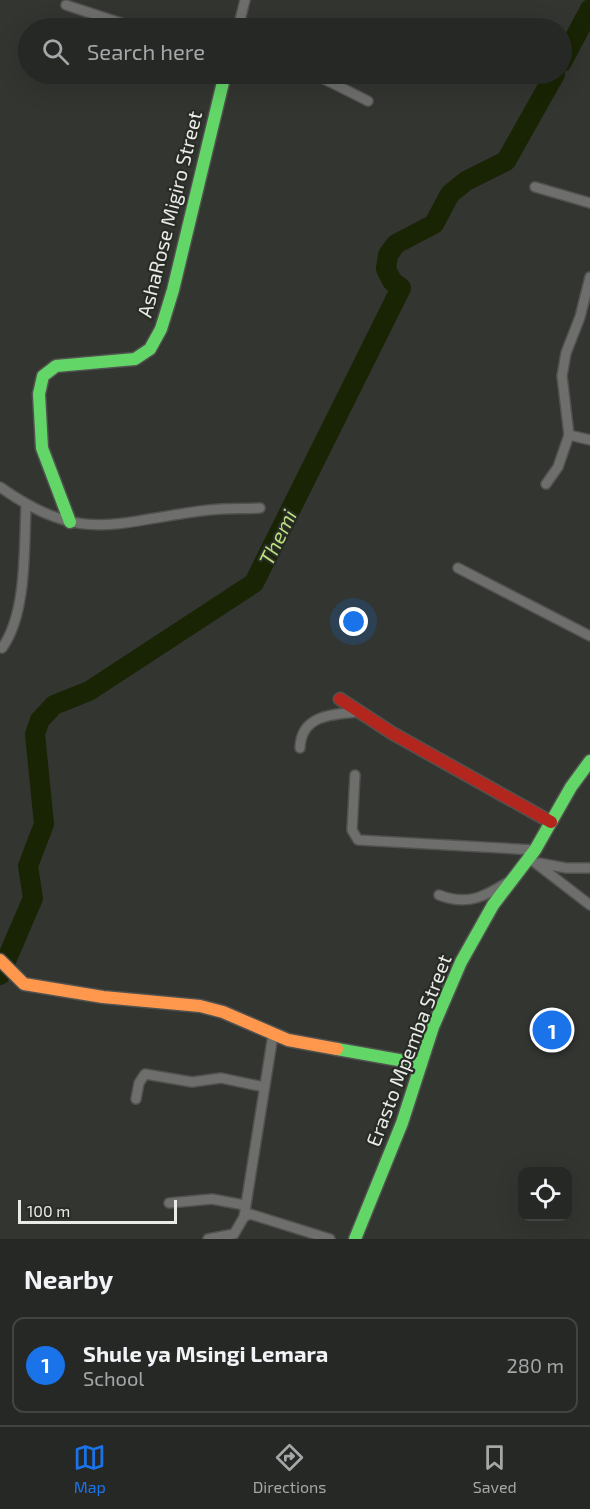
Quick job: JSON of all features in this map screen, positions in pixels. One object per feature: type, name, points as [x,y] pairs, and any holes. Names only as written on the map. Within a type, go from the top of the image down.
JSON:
[{"type":"street","points":[[240,18],[245,0]]},
{"type":"street","points":[[66,5],[106,18]]},
{"type":"street","name":"AshaRose Migiro Street","points":[[70,522],[42,448],[40,384],[49,369],[56,366],[135,359],[150,349],[161,329],[173,290],[223,84]]},
{"type":"street","points":[[334,84],[368,101]]},
{"type":"street","points":[[535,187],[590,203]]},
{"type":"street","points":[[546,484],[558,467],[569,435],[562,376],[590,277]]},
{"type":"street","points":[[569,435],[590,440]]},
{"type":"street","points":[[0,487],[26,506],[70,522],[91,526],[114,525],[210,510],[260,508]]},
{"type":"street","points":[[2,648],[8,640],[19,604],[26,506]]},
{"type":"street","points":[[458,568],[590,636]]},
{"type":"street","points":[[340,699],[551,822]]},
{"type":"street","points":[[300,748],[300,737],[307,725],[330,714],[359,712]]},
{"type":"street","name":"Erasto Mpemba Street","points":[[354,1239],[402,1123],[433,1027],[461,962],[508,882],[534,857],[551,822],[590,761]]},
{"type":"street","points":[[355,775],[352,830],[358,840],[534,857],[566,868],[590,868]]},
{"type":"street","points":[[534,857],[590,905]]},
{"type":"street","points":[[439,895],[464,902],[480,899],[508,882]]},
{"type":"street","points":[[0,960],[24,984],[103,997],[201,1006],[231,1015],[273,1035],[304,1044],[421,1064]]},
{"type":"street","points":[[208,1239],[234,1234],[244,1217],[244,1205],[273,1035]]},
{"type":"street","points":[[136,1099],[145,1074],[192,1082],[221,1078],[264,1087]]},
{"type":"street","points":[[169,1203],[203,1199],[244,1205]]},
{"type":"street","points":[[244,1217],[250,1214],[330,1239]]},
{"type":"waterway","name":"Themi","points":[[572,43],[590,9]]},
{"type":"waterway","name":"Themi","points":[[0,975],[33,898],[28,866],[44,824],[35,734],[40,720],[54,705],[89,691],[254,583],[401,288],[392,281],[386,269],[388,255],[396,244],[434,224],[450,194],[466,181],[506,161],[549,84]]},
{"type":"traffic: fast","points":[[70,522],[42,448],[39,394],[43,376],[56,366],[135,359],[150,349],[161,329],[173,290],[223,84]]},
{"type":"traffic: fast","points":[[355,1239],[402,1123],[433,1027],[461,962],[493,905],[535,850],[571,787],[590,761]]},
{"type":"traffic: fast","points":[[337,1049],[421,1064]]},
{"type":"traffic: slow","points":[[0,960],[24,984],[103,997],[200,1006],[223,1012],[288,1040],[337,1049]]},
{"type":"traffic: jam","points":[[340,699],[392,733],[551,822]]},
{"type":"place","name":"Shule ya Msingi Lemara","points":[[552,1030]]}]
